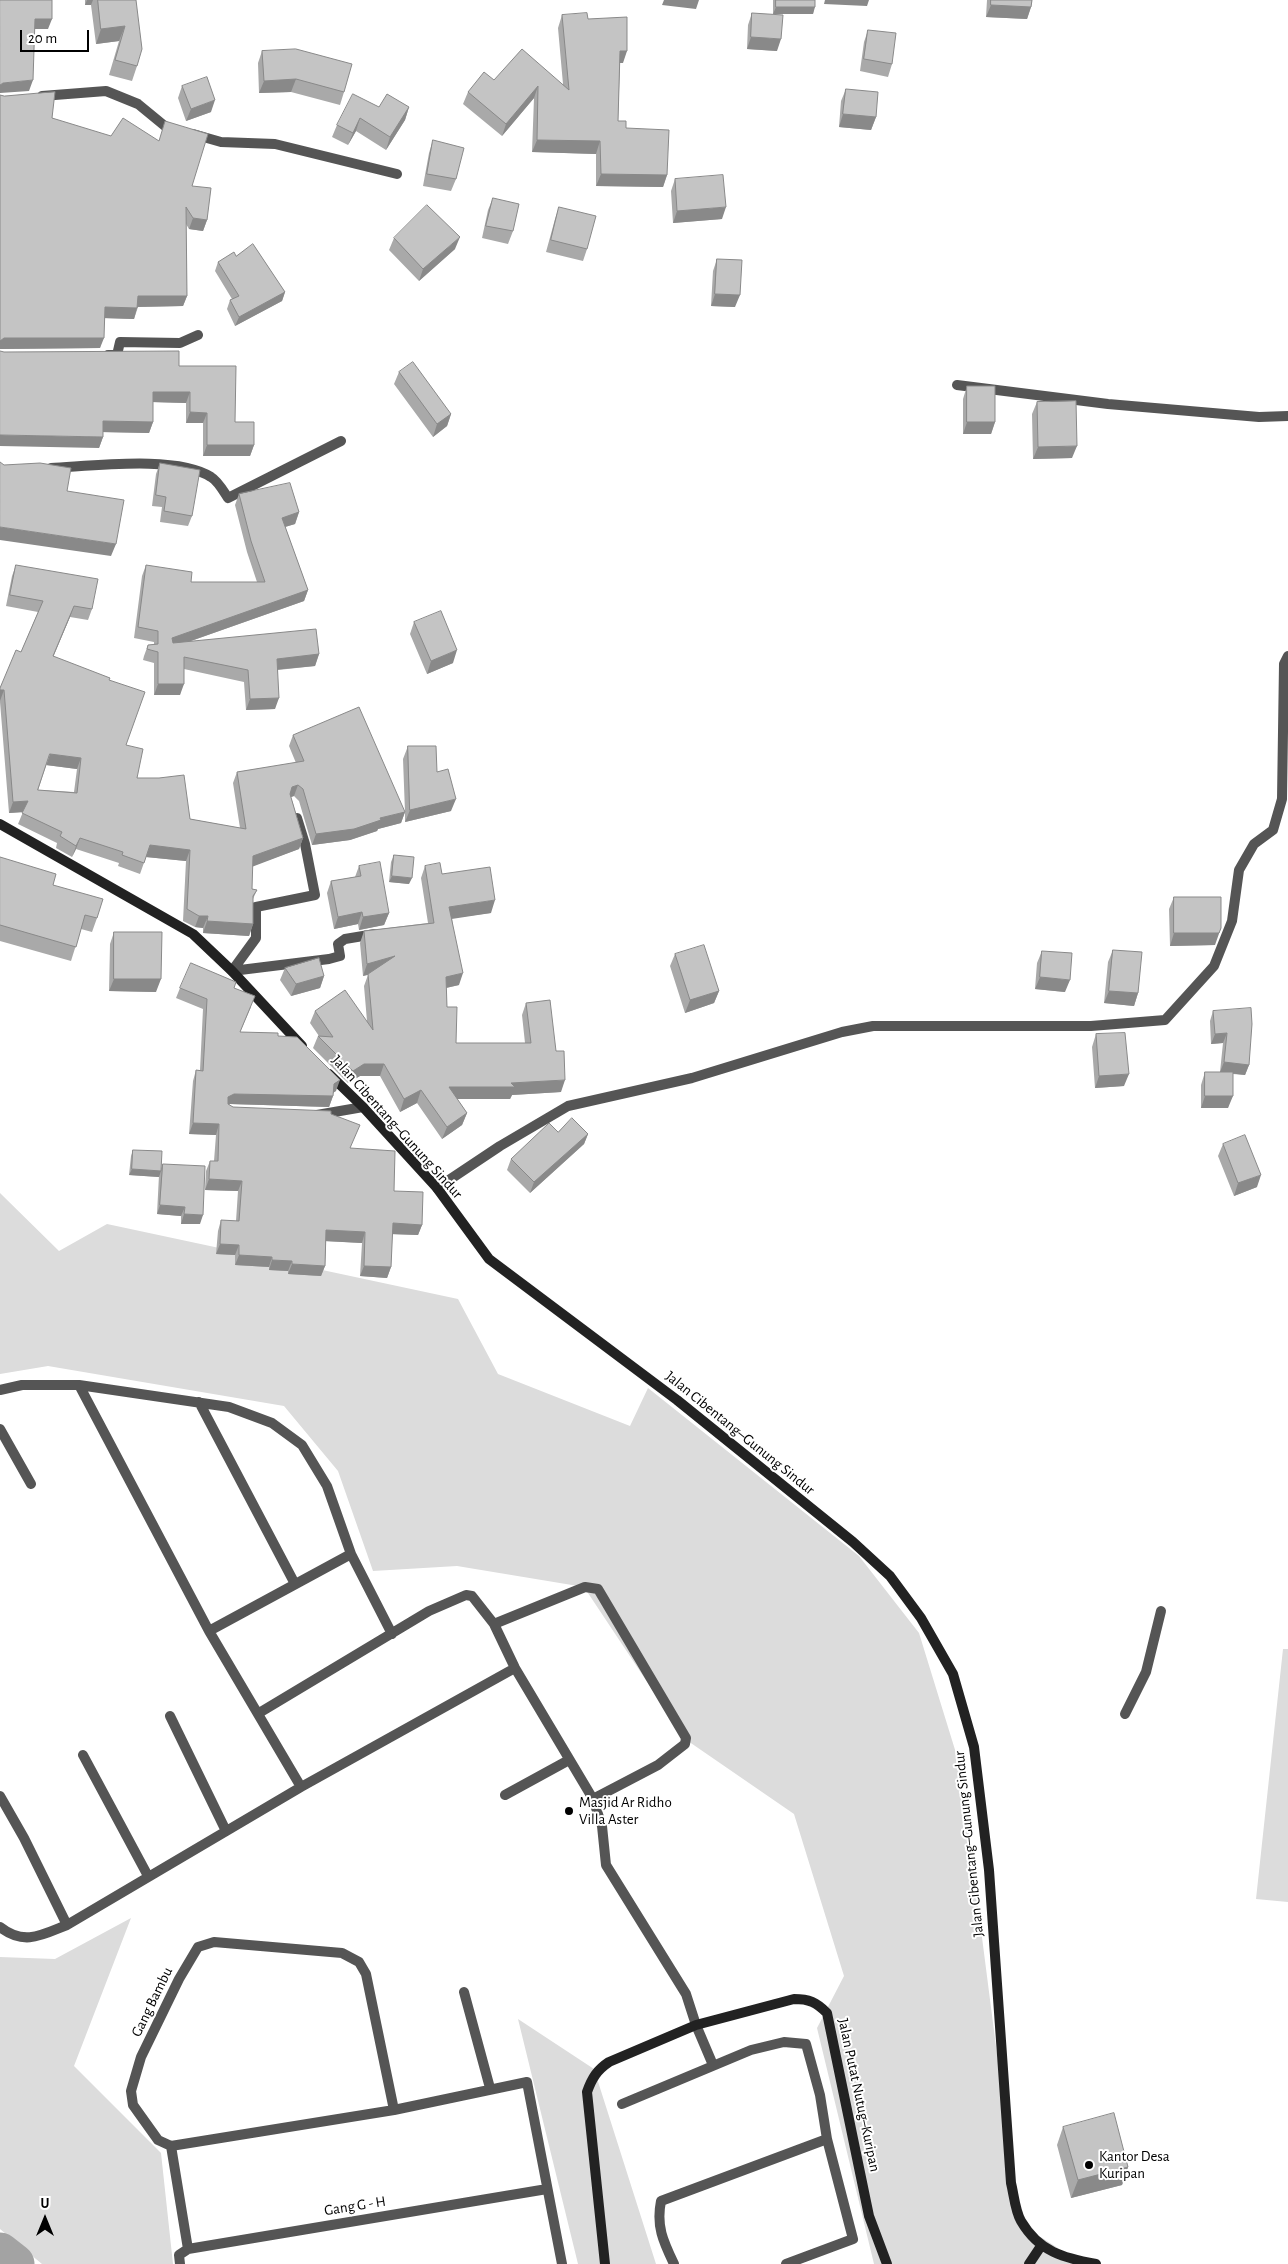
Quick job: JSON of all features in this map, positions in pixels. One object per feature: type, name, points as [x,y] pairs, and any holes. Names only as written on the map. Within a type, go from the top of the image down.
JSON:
[{"type":"street","points":[[29,97],[106,91],[138,104],[166,126],[212,140],[275,144],[397,174]]},
{"type":"street","points":[[98,355],[117,355],[120,342],[180,343],[198,335]]},
{"type":"street","points":[[957,385],[1108,404],[1259,417],[1288,416]]},
{"type":"street","points":[[38,468],[133,464],[188,467],[213,478],[228,498],[341,441]]},
{"type":"street","points":[[437,1188],[500,1146],[568,1106],[692,1078],[842,1032],[874,1026],[1091,1026],[1165,1020],[1214,966],[1232,921],[1239,870],[1254,844],[1272,830],[1282,799],[1284,664],[1288,656]]},
{"type":"street","points":[[232,971],[256,938],[256,907],[315,894],[305,844],[295,812]]},
{"type":"street","name":"Jalan Cibentang–Gunung Sindur","points":[[0,824],[193,934],[232,971],[310,1055]]},
{"type":"street","points":[[232,971],[329,959],[340,956],[338,944],[345,939],[389,932]]},
{"type":"street","name":"Jalan Cibentang–Gunung Sindur","points":[[324,1068],[363,1107],[437,1188],[489,1259],[677,1400],[853,1542],[890,1576],[921,1618],[953,1674],[974,1747],[989,1870],[1011,2183],[1020,2220],[1040,2246],[1071,2260],[1096,2264]]},
{"type":"street","points":[[304,1114],[323,1115],[363,1107]]},
{"type":"street","points":[[0,1390],[22,1385],[79,1385],[229,1407],[272,1423],[302,1445],[328,1486],[351,1554],[392,1634]]},
{"type":"street","points":[[79,1385],[209,1631],[301,1787]]},
{"type":"street","points":[[199,1402],[295,1584]]},
{"type":"street","points":[[0,1429],[31,1484]]},
{"type":"street","points":[[209,1631],[351,1554]]},
{"type":"street","points":[[494,1624],[585,1586],[598,1589],[686,1738],[685,1744],[658,1765],[593,1799]]},
{"type":"street","points":[[259,1714],[429,1612],[466,1595],[472,1596],[494,1624],[514,1668],[593,1799],[602,1826],[606,1865],[686,1994],[696,2025],[713,2065]]},
{"type":"street","points":[[1125,1714],[1146,1672],[1161,1611]]},
{"type":"street","points":[[0,1926],[15,1937],[35,1938],[67,1925],[301,1787],[514,1668]]},
{"type":"street","points":[[170,1716],[226,1831]]},
{"type":"street","points":[[83,1755],[148,1876]]},
{"type":"street","points":[[505,1795],[569,1760]]},
{"type":"street","points":[[0,1796],[24,1838],[67,1925]]},
{"type":"street","name":"Gang Bambu","points":[[171,2146],[158,2140],[133,2105],[131,2091],[141,2057],[179,1979],[198,1947],[214,1942],[342,1953],[359,1962],[366,1974],[394,2110]]},
{"type":"street","points":[[464,1992],[490,2088]]},
{"type":"street","name":"Jalan Putat Nutug–Kuripan","points":[[604,2264],[587,2092],[591,2080],[600,2068],[609,2062],[696,2025],[794,1999],[807,1999],[818,2003],[827,2013],[869,2216],[887,2264]]},
{"type":"street","points":[[622,2104],[751,2050],[784,2042],[806,2044],[820,2095],[827,2139],[853,2238],[786,2264]]},
{"type":"street","points":[[180,2264],[179,2255],[188,2249],[171,2146],[394,2110],[490,2088],[527,2082],[562,2264]]},
{"type":"street","points":[[674,2264],[664,2242],[658,2217],[662,2201],[827,2139]]},
{"type":"street","name":"Gang G - H","points":[[188,2249],[547,2189]]},
{"type":"street","points":[[1029,2264],[1040,2246]]},
{"type":"shaded area","points":[[0,1193],[59,1251],[107,1224],[458,1299],[498,1374],[630,1426],[648,1388],[859,1556],[919,1633],[960,1766],[1017,2210],[1039,2236],[1083,2264],[874,2264],[817,2028],[844,1976],[794,1814],[685,1739],[584,1587],[457,1566],[373,1571],[338,1471],[284,1406],[48,1366],[0,1374]]},
{"type":"shaded area","points":[[1283,1649],[1288,1649],[1288,1902],[1256,1899]]},
{"type":"shaded area","points":[[131,1918],[74,2066],[161,2153],[173,2264],[42,2264],[0,2229],[0,1957],[55,1959]]},
{"type":"shaded area","points":[[518,2019],[594,2069],[656,2264],[578,2264]]},
{"type":"building","points":[[0,0],[52,0],[52,19],[35,19],[33,80],[3,83],[0,85]]},
{"type":"building","points":[[98,0],[136,0],[142,49],[137,66],[115,60],[125,26],[101,29]]},
{"type":"building","points":[[776,0],[815,0],[815,7],[776,7]]},
{"type":"building","points":[[991,0],[1032,0],[1031,7],[991,5]]},
{"type":"building","points":[[587,13],[588,19],[627,17],[627,51],[620,51],[618,121],[626,121],[626,128],[669,130],[667,175],[601,174],[600,141],[537,140],[538,86],[506,124],[468,92],[484,72],[494,80],[522,49],[569,90],[562,15]]},
{"type":"building","points":[[752,13],[783,15],[781,39],[751,37]]},
{"type":"building","points":[[868,30],[896,33],[892,64],[864,59]]},
{"type":"building","points":[[296,49],[352,64],[344,92],[296,79],[264,81],[262,51]]},
{"type":"building","points":[[207,77],[215,100],[191,109],[182,86]]},
{"type":"building","points":[[846,89],[878,92],[876,117],[843,114]]},
{"type":"building","points":[[55,92],[52,118],[111,136],[123,118],[159,141],[165,121],[208,134],[192,186],[211,188],[207,220],[193,218],[186,207],[187,296],[138,296],[137,308],[105,307],[104,338],[4,338],[0,341],[0,95]]},
{"type":"building","points":[[353,94],[379,107],[387,94],[409,107],[390,137],[360,118],[353,133],[337,125]]},
{"type":"building","points":[[433,140],[464,148],[456,179],[427,174]]},
{"type":"building","points":[[723,175],[726,207],[677,211],[675,179]]},
{"type":"building","points":[[493,198],[519,204],[513,231],[486,226]]},
{"type":"building","points":[[427,205],[460,237],[423,269],[394,238]]},
{"type":"building","points":[[559,207],[596,216],[587,249],[551,240]]},
{"type":"building","points":[[253,244],[285,292],[239,317],[230,300],[239,296],[218,262],[234,252],[236,256]]},
{"type":"building","points":[[717,259],[742,260],[740,295],[715,294]]},
{"type":"building","points":[[0,351],[179,351],[179,366],[236,366],[235,422],[254,422],[254,445],[207,445],[207,413],[190,412],[190,392],[153,392],[153,422],[103,421],[103,437],[0,435]]},
{"type":"building","points":[[413,362],[451,414],[437,424],[399,372]]},
{"type":"building","points":[[967,386],[995,386],[995,422],[967,422]]},
{"type":"building","points":[[1076,401],[1077,446],[1038,447],[1037,402]]},
{"type":"building","points":[[0,462],[4,465],[40,463],[71,468],[67,491],[124,500],[116,544],[0,527]]},
{"type":"building","points":[[160,463],[200,470],[192,516],[164,511],[166,497],[156,495]]},
{"type":"building","points":[[290,483],[299,512],[282,518],[308,590],[172,638],[173,643],[316,629],[319,654],[277,659],[279,698],[250,699],[248,670],[184,657],[184,684],[158,684],[158,652],[147,649],[148,645],[158,644],[158,631],[138,627],[146,565],[192,572],[191,582],[265,582],[251,541],[239,494]]},
{"type":"building","points":[[16,565],[98,579],[92,609],[74,606],[53,656],[110,678],[109,680],[145,692],[126,745],[143,749],[137,778],[184,775],[190,819],[246,829],[237,772],[304,761],[293,735],[359,707],[405,812],[380,818],[381,820],[354,829],[316,834],[303,789],[298,785],[292,787],[290,794],[303,838],[253,856],[252,889],[257,890],[253,896],[253,924],[207,921],[208,916],[199,916],[187,909],[190,850],[150,845],[144,863],[122,855],[123,852],[80,838],[76,846],[60,836],[62,832],[22,813],[28,801],[13,802],[4,690],[0,690],[0,688],[16,650],[21,652],[43,601],[10,595]],"holes":[[[50,754],[81,758],[77,793],[38,790]]]},
{"type":"building","points":[[441,611],[457,650],[431,661],[414,622]]},
{"type":"building","points":[[408,746],[436,746],[437,772],[448,769],[456,799],[410,810]]},
{"type":"building","points":[[394,855],[414,857],[412,878],[392,876]]},
{"type":"building","points":[[0,857],[56,874],[53,885],[103,899],[97,918],[85,915],[76,947],[0,925]]},
{"type":"building","points":[[380,862],[389,913],[363,917],[362,912],[338,917],[331,881],[361,876],[359,866]]},
{"type":"building","points":[[440,863],[442,874],[490,867],[495,900],[449,907],[463,973],[446,977],[447,1007],[457,1007],[456,1043],[531,1043],[526,1003],[550,1000],[556,1051],[564,1051],[565,1080],[511,1083],[515,1087],[449,1087],[467,1113],[447,1127],[421,1090],[404,1099],[384,1064],[364,1064],[353,1071],[318,1036],[333,1037],[315,1011],[345,990],[373,1030],[368,974],[395,956],[367,964],[364,931],[434,923],[425,866]]},
{"type":"building","points":[[1174,897],[1221,897],[1221,928],[1219,933],[1174,933]]},
{"type":"building","points":[[114,932],[162,932],[161,979],[114,979]]},
{"type":"building","points":[[704,945],[719,991],[690,1000],[675,954]]},
{"type":"building","points":[[1113,950],[1142,952],[1138,993],[1109,991]]},
{"type":"building","points":[[1042,951],[1072,953],[1070,980],[1040,977]]},
{"type":"building","points":[[319,958],[324,976],[296,984],[285,968]]},
{"type":"building","points":[[191,963],[236,982],[234,988],[255,996],[240,1032],[278,1033],[278,1036],[297,1037],[340,1080],[334,1084],[333,1096],[234,1094],[228,1097],[228,1104],[233,1107],[331,1111],[331,1114],[360,1125],[350,1148],[395,1151],[394,1191],[423,1192],[422,1225],[393,1223],[391,1267],[364,1266],[365,1232],[326,1230],[325,1266],[292,1264],[292,1261],[272,1260],[272,1257],[239,1255],[239,1245],[220,1244],[221,1220],[239,1221],[242,1181],[209,1179],[210,1161],[218,1161],[219,1124],[193,1123],[196,1070],[203,1071],[207,999],[180,988]]},
{"type":"building","points":[[1251,1008],[1252,1024],[1249,1065],[1224,1062],[1227,1033],[1215,1034],[1213,1011]]},
{"type":"building","points":[[1125,1033],[1129,1074],[1099,1076],[1096,1034]]},
{"type":"building","points":[[1205,1072],[1233,1072],[1233,1096],[1205,1096]]},
{"type":"building","points":[[572,1118],[588,1134],[534,1182],[511,1159],[549,1123],[558,1132]]},
{"type":"building","points":[[1245,1135],[1261,1175],[1238,1183],[1223,1144]]},
{"type":"building","points":[[133,1150],[162,1151],[161,1171],[132,1169]]},
{"type":"building","points":[[163,1164],[205,1166],[203,1215],[184,1214],[185,1207],[160,1205]]},
{"type":"building","points":[[1114,2113],[1128,2167],[1078,2180],[1063,2127]]},
{"type":"waterway","points":[[0,2253],[14,2264]]},
{"type":"place","name":"Masjid Ar Ridho Villa Aster","points":[[569,1811]]},
{"type":"place","name":"Kantor Desa Kuripan","points":[[1089,2165]]}]
